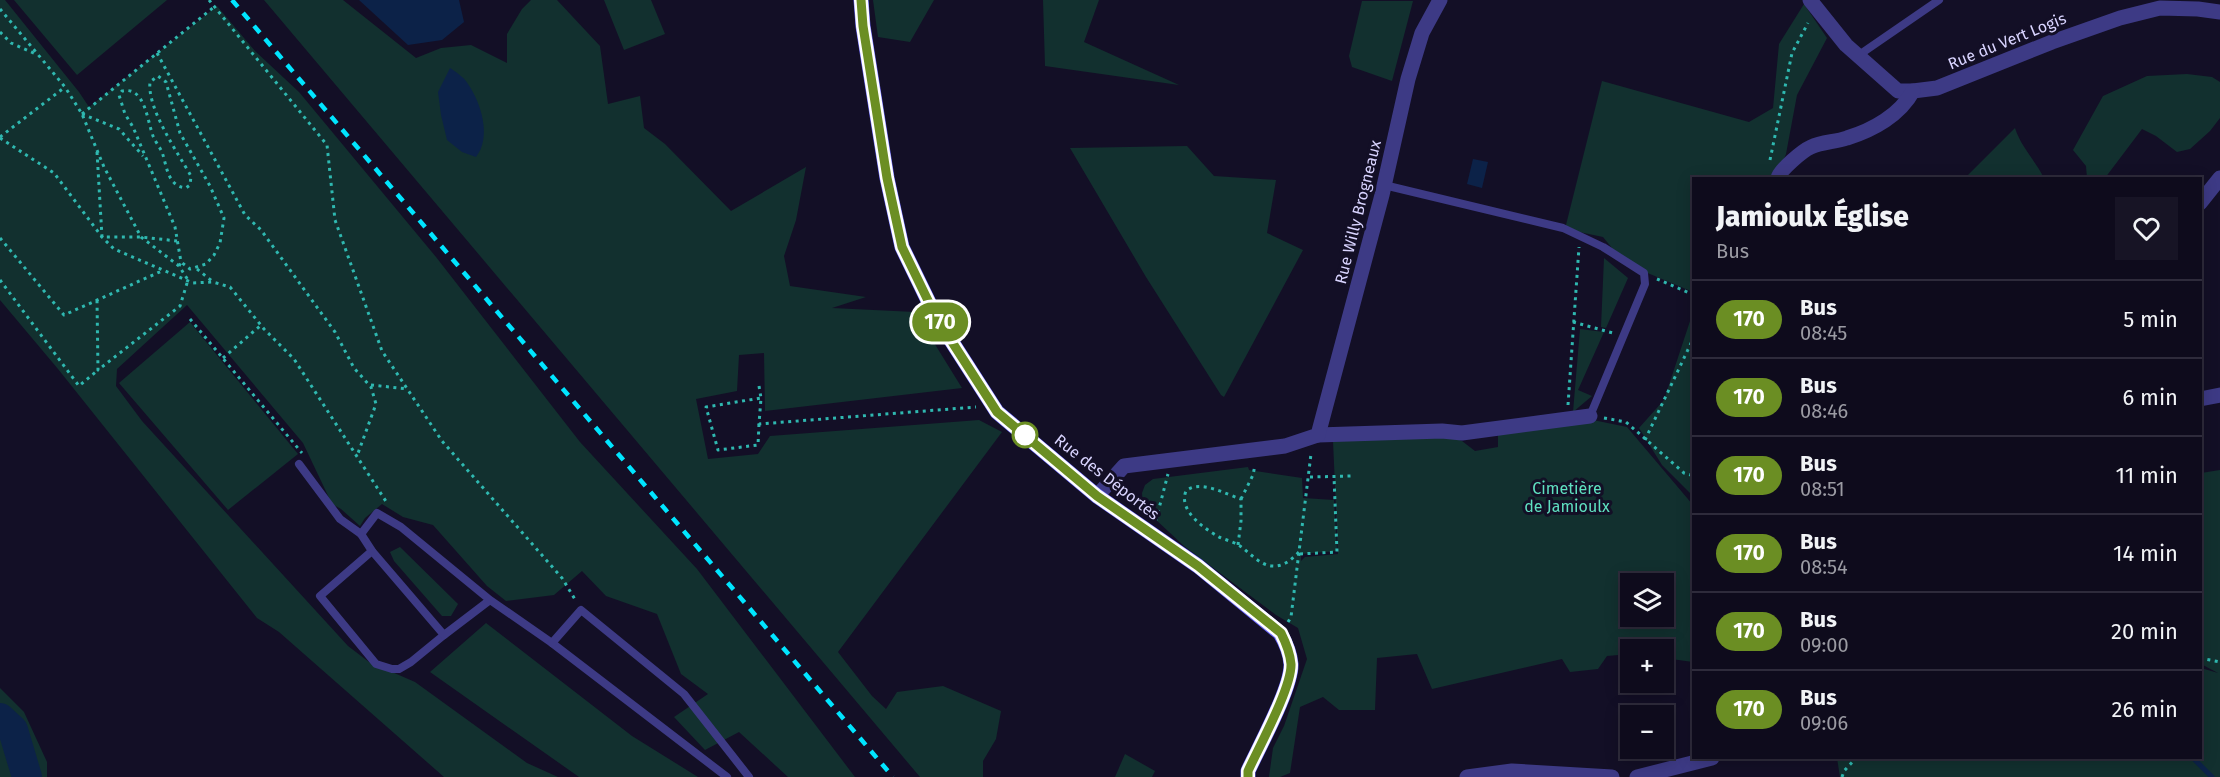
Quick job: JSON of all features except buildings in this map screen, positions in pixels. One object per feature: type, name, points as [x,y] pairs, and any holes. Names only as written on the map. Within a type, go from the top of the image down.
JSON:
[{"type":"street","name":"Rue des Déportés","points":[[861,0],[885,166],[902,247],[936,317],[997,412],[1097,496],[1198,566],[1281,633]]},
{"type":"street","name":"Rue Willy Brogneaux","points":[[1315,436],[1384,185],[1408,79],[1422,33],[1440,0]]},
{"type":"street","points":[[1779,177],[1783,169],[1810,147],[1848,138],[1889,119],[1907,103],[1913,91],[1898,91],[1846,45],[1813,4]]},
{"type":"street","name":"Rue du Vert Logis","points":[[1913,91],[1937,88],[2052,42],[2120,18],[2160,8],[2220,12]]},
{"type":"street","points":[[2202,200],[2220,178]]},
{"type":"street","points":[[2202,399],[2220,395]]},
{"type":"street","points":[[1097,496],[1124,466],[1285,447],[1315,436],[1442,431],[1462,433],[1590,416]]},
{"type":"street","points":[[1248,777],[1248,771],[1281,698],[1291,666],[1289,649],[1281,633]]},
{"type":"street","points":[[1637,777],[1708,759]]},
{"type":"street","points":[[1467,777],[1512,771],[1612,777]]},
{"type":"lane","points":[[1859,55],[1939,0]]},
{"type":"lane","points":[[1384,185],[1563,228],[1603,247],[1644,273],[1645,284],[1590,416]]},
{"type":"lane","points":[[299,464],[340,519],[361,534],[444,635]]},
{"type":"lane","points":[[361,534],[377,513],[401,527],[490,600],[552,644],[727,777]]},
{"type":"lane","points":[[372,550],[320,596],[376,664],[399,669],[490,600]]},
{"type":"lane","points":[[552,644],[581,610],[684,694],[749,777]]},
{"type":"path","points":[[209,0],[327,145],[335,220],[382,351],[442,441],[562,578],[581,610]]},
{"type":"path","points":[[1769,164],[1792,53],[1813,4]]},
{"type":"path","points":[[82,114],[214,7]]},
{"type":"path","points":[[0,9],[65,87],[82,114],[104,167],[141,237],[180,264],[186,268],[197,268],[206,264],[214,255],[220,243],[224,218],[210,186],[180,133],[166,82],[158,76],[150,82],[149,91],[153,107],[191,176],[190,185],[182,188],[168,175],[161,150],[153,136],[150,121],[140,98],[134,91],[122,91],[119,95],[125,114],[133,127],[176,227],[180,264],[188,280],[180,306],[79,386],[0,280]]},
{"type":"path","points":[[0,32],[11,44],[38,55]]},
{"type":"path","points":[[157,53],[245,215],[261,230],[335,332],[354,368],[369,385],[376,404],[357,456]]},
{"type":"path","points":[[166,82],[171,78]]},
{"type":"path","points":[[65,87],[0,138],[54,173],[102,237],[114,249],[193,282],[213,282],[230,287],[261,326],[294,359],[401,527]]},
{"type":"path","points":[[82,114],[119,129],[146,158]]},
{"type":"path","points":[[96,149],[102,237]]},
{"type":"path","points":[[1567,419],[1579,236]]},
{"type":"path","points":[[102,237],[141,237],[177,241]]},
{"type":"path","points":[[0,238],[64,315],[164,270]]},
{"type":"path","points":[[197,268],[213,282]]},
{"type":"path","points":[[1644,273],[1692,294]]},
{"type":"path","points":[[97,300],[98,370]]},
{"type":"path","points":[[190,319],[307,459],[299,464]]},
{"type":"path","points":[[1573,322],[1623,336]]},
{"type":"path","points":[[223,358],[261,326]]},
{"type":"path","points":[[1645,440],[1692,341]]},
{"type":"path","points":[[369,385],[408,389]]},
{"type":"path","points":[[759,386],[761,398],[758,445],[718,450],[706,407],[761,398]]},
{"type":"path","points":[[759,424],[965,409],[993,403]]},
{"type":"path","points":[[1590,416],[1626,422],[1684,472],[1692,475]]},
{"type":"path","points":[[1281,633],[1291,618],[1315,436]]},
{"type":"path","points":[[1238,545],[1241,499],[1253,475],[1259,449]]},
{"type":"path","points":[[1151,533],[1168,480],[1168,460]]},
{"type":"path","points":[[1310,477],[1352,476]]},
{"type":"path","points":[[1241,499],[1201,486],[1190,487],[1184,494],[1187,509],[1205,528],[1238,545],[1264,564],[1273,566],[1286,563],[1300,553],[1337,552],[1334,477]]},
{"type":"path","points":[[2202,658],[2220,662]]},
{"type":"path","points":[[1842,777],[1844,771],[1855,759]]},
{"type":"green space","points":[[0,0],[5,0],[89,107],[217,6],[255,51],[299,92],[436,257],[580,442],[697,569],[855,777],[788,777],[739,732],[705,750],[674,717],[708,694],[681,674],[657,614],[606,596],[582,571],[554,595],[506,601],[487,586],[433,525],[403,517],[382,504],[365,518],[360,526],[332,504],[303,443],[187,305],[117,369],[116,386],[142,421],[348,646],[369,662],[415,682],[527,763],[558,777],[444,777],[279,632],[257,618],[0,300]]},
{"type":"green space","points":[[14,0],[167,0],[77,75]]},
{"type":"green space","points":[[264,0],[343,0],[416,58],[441,48],[471,45],[507,63],[507,34],[522,9],[531,0],[557,0],[600,46],[608,104],[640,96],[644,128],[665,144],[731,211],[806,167],[796,220],[784,256],[790,286],[866,297],[832,308],[915,312],[962,388],[765,411],[764,353],[739,355],[737,391],[696,399],[708,459],[758,454],[770,436],[979,420],[1002,432],[838,652],[872,696],[886,709],[897,692],[943,686],[1001,711],[996,739],[983,761],[983,777],[920,777]]},
{"type":"green space","points":[[604,0],[651,0],[665,34],[624,50]]},
{"type":"green space","points":[[873,0],[934,0],[910,42],[878,37]]},
{"type":"green space","points":[[1043,0],[1099,0],[1084,42],[1179,85],[1045,66]]},
{"type":"green space","points":[[1362,1],[1413,1],[1392,81],[1352,67],[1349,56]]},
{"type":"green space","points":[[1804,4],[1827,38],[1797,95],[1786,154],[1776,177],[1692,177],[1692,292],[1638,269],[1620,258],[1603,237],[1565,229],[1602,81],[1749,122],[1773,108],[1779,44]]},
{"type":"green space","points":[[2187,74],[2212,77],[2220,82],[2220,118],[2210,131],[2190,149],[2177,152],[2156,136],[2142,129],[2106,177],[2087,177],[2086,166],[2073,150],[2103,96],[2147,76]]},
{"type":"green space","points":[[2015,128],[2043,177],[1966,177]]},
{"type":"green space","points":[[1187,146],[1214,176],[1276,180],[1267,233],[1303,250],[1224,397],[1146,277],[1070,148]]},
{"type":"green space","points":[[1604,258],[1628,278],[1606,328],[1601,327]]},
{"type":"green space","points":[[1692,315],[1692,495],[1662,465],[1639,428],[1664,400]]},
{"type":"green space","points":[[190,322],[298,454],[228,510],[119,383]]},
{"type":"green space","points":[[1580,329],[1604,332],[1578,390],[1592,396],[1573,412]]},
{"type":"green space","name":"Cimetière de Jamioulx","points":[[1593,420],[1627,427],[1692,504],[1692,662],[1674,659],[1674,639],[1620,639],[1620,655],[1607,656],[1598,669],[1570,672],[1562,659],[1432,689],[1417,654],[1377,658],[1375,710],[1339,710],[1323,697],[1300,707],[1290,773],[1280,777],[1269,777],[1273,748],[1284,726],[1307,659],[1298,628],[1276,615],[1184,546],[1154,518],[1143,505],[1142,493],[1145,485],[1153,479],[1248,467],[1249,470],[1302,478],[1303,498],[1334,500],[1337,551],[1301,554],[1301,561],[1305,557],[1338,554],[1333,441],[1445,434],[1462,441],[1475,451],[1498,447],[1498,433]]},
{"type":"green space","points":[[2220,470],[2220,777],[1840,777],[1837,759],[2202,759],[2202,668],[2218,673],[2202,665],[2202,473]]},
{"type":"green space","points":[[400,547],[458,604],[451,616],[442,616],[394,561],[390,552]]},
{"type":"green space","points":[[486,623],[632,736],[698,777],[579,777],[430,672]]},
{"type":"green space","points":[[0,688],[24,712],[47,762],[47,777],[0,777]]},
{"type":"green space","points":[[1125,754],[1155,771],[1152,777],[1115,777]]},
{"type":"water","points":[[359,0],[459,0],[464,22],[442,40],[408,45]]},
{"type":"water","points":[[450,68],[466,81],[473,92],[483,120],[483,140],[476,157],[462,152],[447,140],[438,92]]},
{"type":"water","points":[[1473,159],[1488,162],[1482,188],[1467,184]]},
{"type":"waterway","points":[[0,718],[13,730],[27,777]]},
{"type":"waterway","points":[[2194,759],[2212,777]]},
{"type":"railway","points":[[232,0],[893,777]]},
{"type":"bus line","name":"170","points":[[861,0],[887,178],[902,247],[936,317],[997,412],[1097,496],[1198,566],[1281,633],[1289,649],[1291,666],[1281,698],[1248,771],[1248,777]]}]
